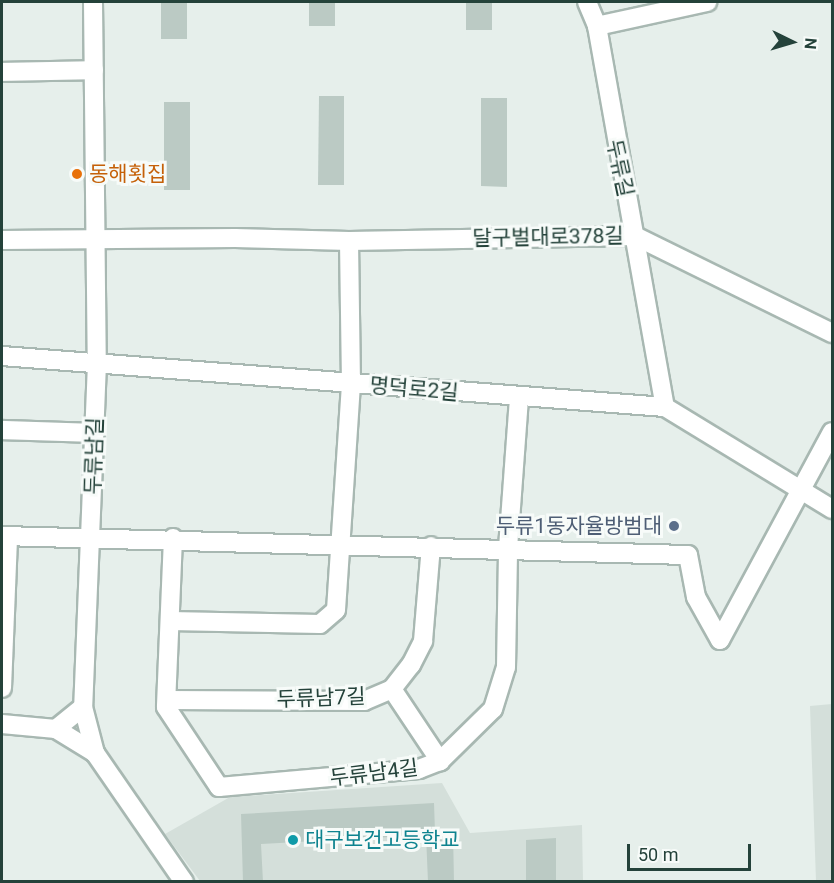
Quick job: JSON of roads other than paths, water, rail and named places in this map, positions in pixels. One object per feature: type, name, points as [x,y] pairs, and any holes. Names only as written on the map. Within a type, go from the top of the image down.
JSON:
[{"type":"street","name":"두류남길","points":[[93,2],[97,363],[82,707],[95,753],[184,882]]},
{"type":"street","name":"두류길","points":[[587,2],[597,26],[613,135],[635,236],[665,407]]},
{"type":"street","points":[[597,26],[707,2]]},
{"type":"street","points":[[2,72],[94,70]]},
{"type":"street","name":"달구벌대로378길","points":[[2,240],[235,238],[349,242],[635,236],[832,333]]},
{"type":"street","points":[[170,621],[320,624],[336,610],[343,543],[351,384],[349,242]]},
{"type":"street","name":"명덕로2길","points":[[2,356],[665,407],[832,510]]},
{"type":"street","name":"두류남4길","points":[[173,538],[166,707],[219,788],[419,769],[440,761],[493,709],[506,667],[508,548],[519,397]]},
{"type":"street","points":[[2,430],[95,433]]},
{"type":"street","points":[[2,688],[5,536],[173,538],[688,555],[696,597],[720,640],[802,492],[832,432]]},
{"type":"street","name":"두류남7길","points":[[166,700],[364,701],[392,689],[411,665],[423,641],[431,546]]},
{"type":"street","points":[[392,689],[440,761]]},
{"type":"street","points":[[56,729],[82,707]]},
{"type":"street","points":[[2,724],[56,729],[95,753]]},
{"type":"place","name":"동해횟집","points":[[77,174]]},
{"type":"place","name":"두류1동자율방범대","points":[[674,526]]},
{"type":"place","name":"대구보건고등학교","points":[[293,840]]}]
